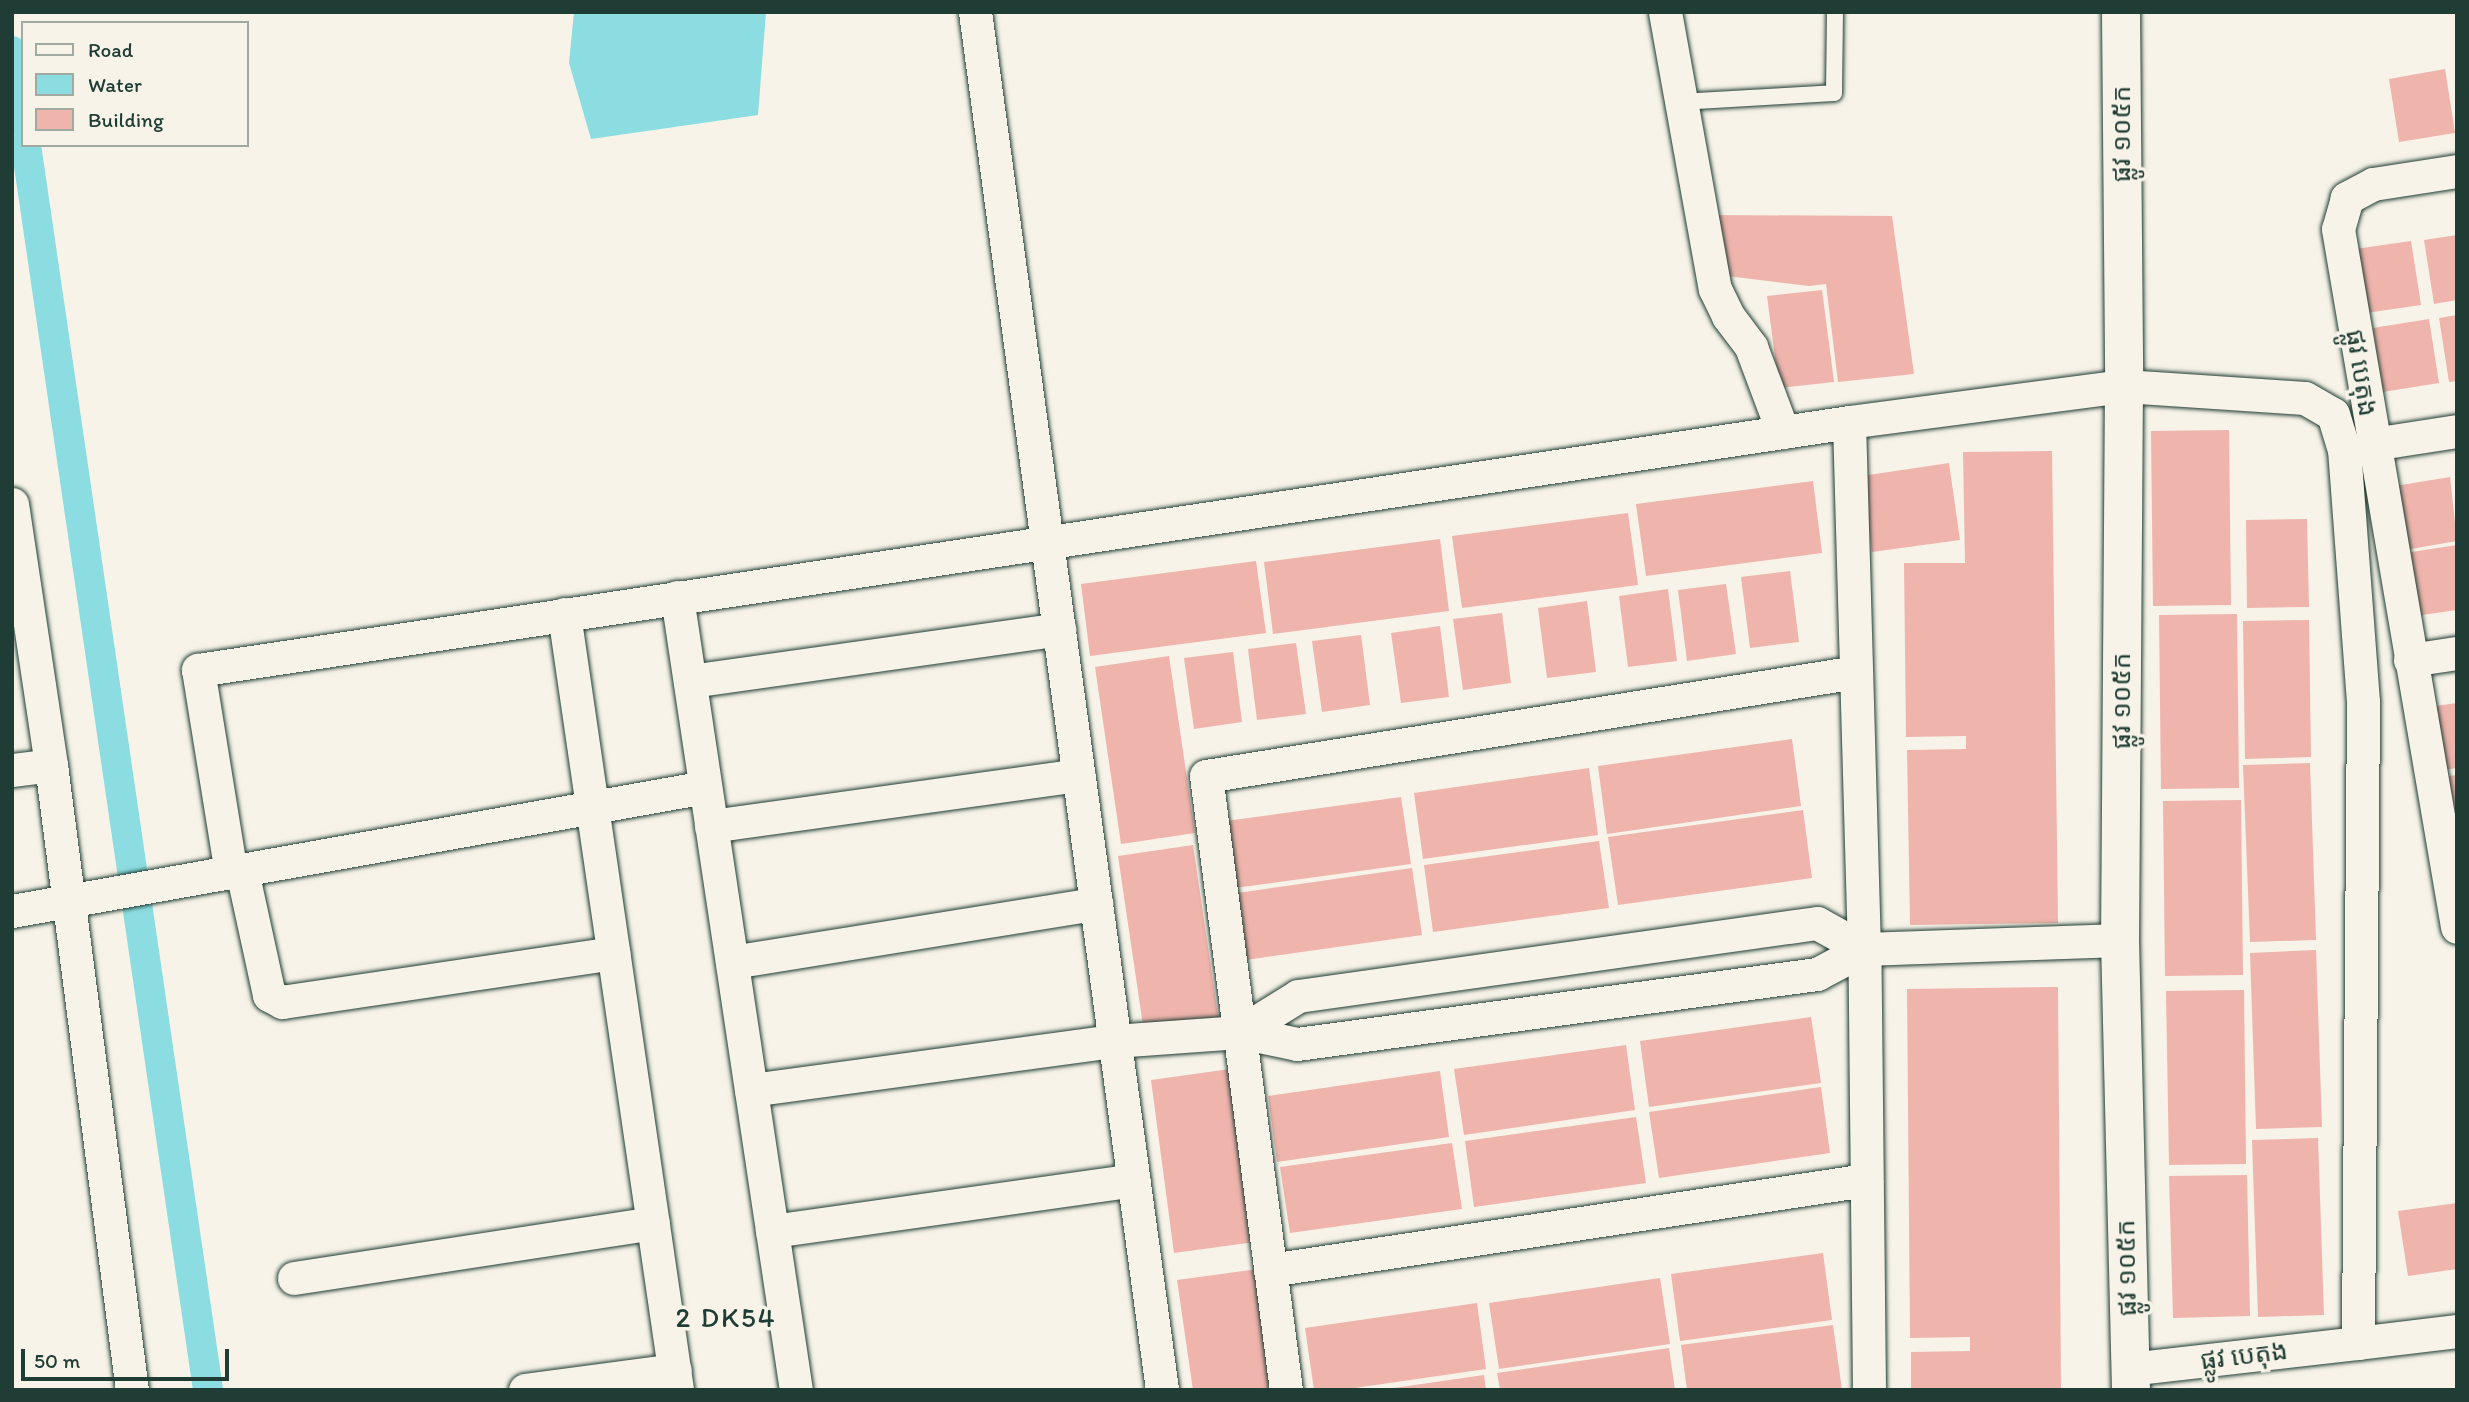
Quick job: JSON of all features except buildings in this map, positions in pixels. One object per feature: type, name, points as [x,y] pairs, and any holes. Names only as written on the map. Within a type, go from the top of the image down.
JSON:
[{"type":"main road","name":"ផ្លូវ ១០៥ក","points":[[2121,12],[2124,386],[2120,940],[2130,1379]]},
{"type":"street","points":[[975,12],[1162,1390]]},
{"type":"street","points":[[1665,12],[1679,102],[1715,289],[1728,316],[1751,347],[1783,432]]},
{"type":"street","name":"ផ្លូវ បេតុង","points":[[2457,171],[2373,184],[2347,198],[2338,229],[2410,660],[2454,880],[2457,927]]},
{"type":"street","points":[[613,953],[282,1002],[269,995],[236,872],[198,670],[1849,422],[2124,386],[2305,398],[2333,414],[2344,449],[2363,702],[2358,1343]]},
{"type":"street","points":[[1849,422],[1864,949],[1868,1390]]},
{"type":"street","points":[[2373,444],[2457,430]]},
{"type":"street","points":[[12,504],[25,683],[51,765],[85,899],[132,1390]]},
{"type":"street","points":[[677,597],[796,1390]]},
{"type":"street","points":[[524,1390],[676,1380],[564,614]]},
{"type":"street","points":[[690,681],[1059,629]]},
{"type":"street","points":[[2410,660],[2457,653]]},
{"type":"street","points":[[1286,1390],[1206,776],[1856,672]]},
{"type":"street","points":[[12,770],[51,765]]},
{"type":"street","points":[[711,826],[1078,775]]},
{"type":"street","points":[[12,911],[705,787]]},
{"type":"street","points":[[732,962],[1096,904]]},
{"type":"street","points":[[1240,1032],[1298,996],[1816,923],[1864,949]]},
{"type":"street","points":[[751,1090],[1114,1041],[1240,1032],[1297,1044],[1817,974],[1864,949],[2120,940]]},
{"type":"street","points":[[772,1231],[1133,1180]]},
{"type":"street","points":[[1270,1270],[1866,1180]]},
{"type":"street","points":[[294,1278],[653,1223]]},
{"type":"street","name":"ផ្លូវ បេតុង","points":[[2130,1379],[2358,1343],[2457,1331]]},
{"type":"lane","points":[[1679,102],[1834,93],[1835,12]]},
{"type":"water","points":[[574,12],[766,12],[758,115],[591,139],[569,63]]},
{"type":"waterway","points":[[12,51],[21,110]]},
{"type":"waterway","points":[[26,147],[208,1390]]},
{"type":"district","name":"2 DK54","points":[[726,1317]]}]
